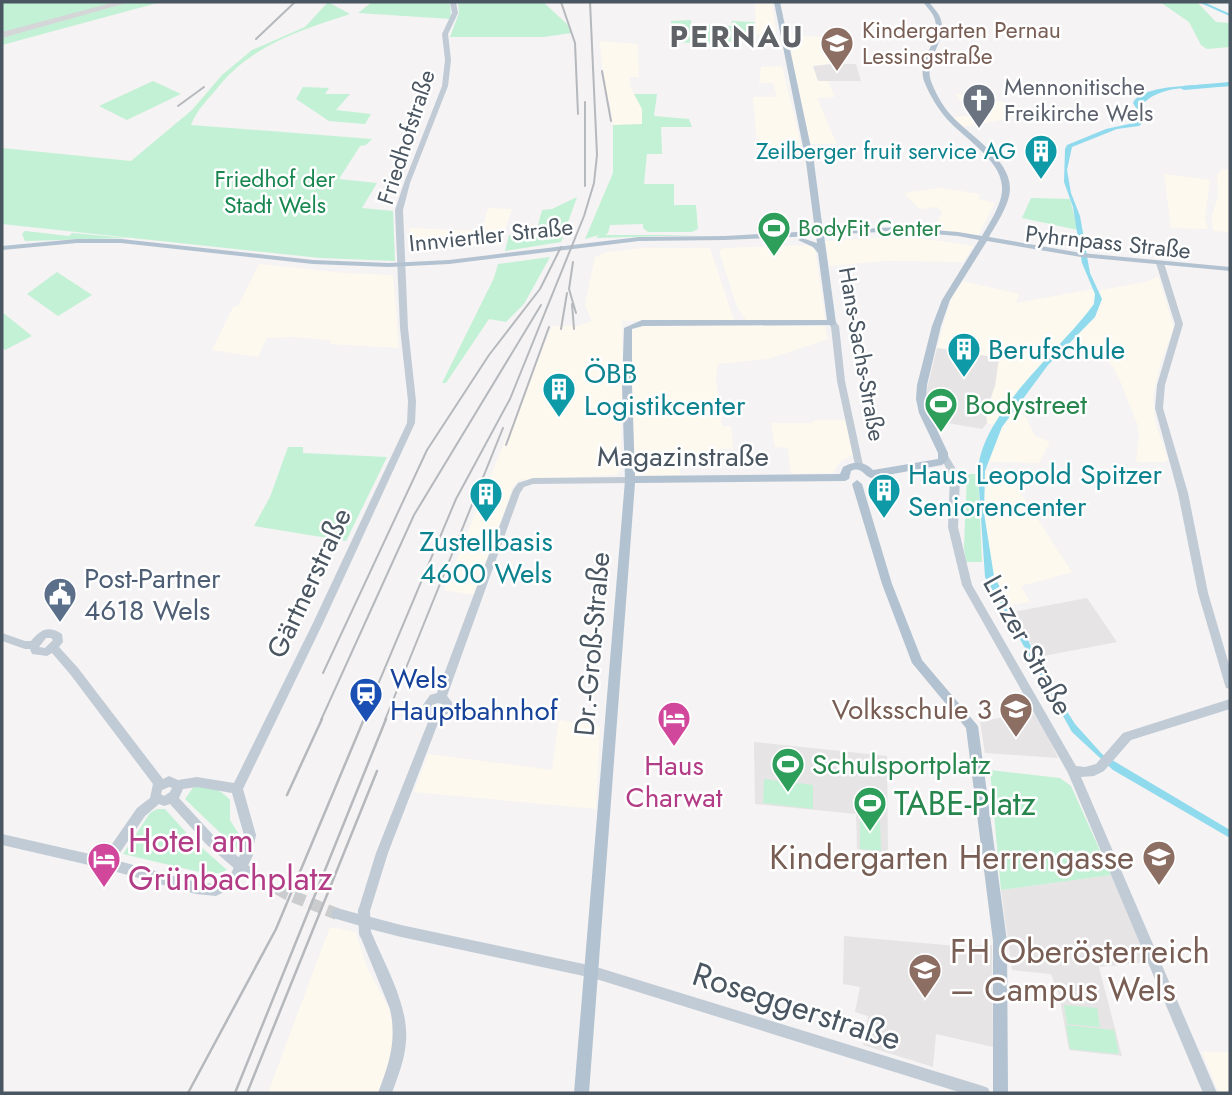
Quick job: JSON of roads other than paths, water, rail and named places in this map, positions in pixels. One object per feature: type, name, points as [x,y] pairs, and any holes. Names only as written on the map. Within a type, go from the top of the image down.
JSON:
[{"type":"main road","name":"Hans-Sachs-Straße","points":[[777,2],[810,162],[832,323]]},
{"type":"main road","name":"Linzer Straße","points":[[926,2],[935,13],[940,27],[937,44],[925,66],[927,80],[947,115],[997,165],[1006,184],[1006,193],[983,242],[949,293],[940,313],[923,383],[921,399],[924,413],[941,460]]},
{"type":"main road","name":"Innviertler Straße","points":[[2,250],[46,242],[121,241],[313,262],[449,267],[605,247],[802,240],[820,236]]},
{"type":"main road","name":"Innviertler Straße","points":[[402,267],[639,239],[903,236],[983,242]]},
{"type":"main road","points":[[802,240],[816,245],[823,253]]},
{"type":"main road","name":"Pyhrnpass Straße","points":[[983,242],[1086,258],[1230,274]]},
{"type":"main road","name":"Pyhrnpass Straße","points":[[1160,266],[1230,269]]},
{"type":"main road","name":"Dr.-Groß-Straße","points":[[582,1086],[630,480],[628,328],[635,324],[832,323]]},
{"type":"main road","points":[[871,474],[869,481],[857,484],[845,477],[848,467],[859,465],[871,474],[941,460]]},
{"type":"main road","name":"Magazinstraße","points":[[630,480],[845,477]]},
{"type":"main road","name":"Hans-Sachs-Straße","points":[[857,484],[887,584],[911,648],[925,672],[969,720],[977,759],[1000,941],[1001,1093]]},
{"type":"street","name":"Friedhofstraße","points":[[412,395],[400,203],[445,86],[448,60],[444,34],[453,19],[453,2]]},
{"type":"street","points":[[1160,266],[1179,324],[1161,385],[1159,408],[1183,493],[1203,593],[1230,685]]},
{"type":"street","name":"Hans-Sachs-Straße","points":[[832,323],[835,326],[841,382],[859,465]]},
{"type":"street","name":"Gärtnerstraße","points":[[237,789],[396,458],[411,423],[412,395]]},
{"type":"street","name":"Linzer Straße","points":[[941,460],[955,476],[953,527],[967,585],[1073,771],[1210,1093]]},
{"type":"street","points":[[611,480],[630,468]]},
{"type":"street","name":"Magazinstraße","points":[[385,1093],[396,1063],[400,1036],[397,1009],[365,933],[364,911],[382,853],[436,715],[428,711],[428,705],[434,698],[441,698],[516,492],[522,485],[533,481],[630,480]]},
{"type":"street","points":[[2,637],[25,645],[33,645],[40,636],[53,634],[58,637],[54,648],[160,784]]},
{"type":"street","points":[[1073,771],[1092,772],[1108,761],[1127,736],[1230,705]]},
{"type":"street","points":[[2,840],[106,863],[207,890],[222,889],[234,881],[247,854],[250,835],[237,789],[197,782],[177,785],[169,781],[160,784],[155,792],[156,799]]},
{"type":"street","points":[[156,799],[164,801],[172,798],[177,792],[177,785]]},
{"type":"street","points":[[172,798],[210,841],[246,871]]},
{"type":"street","points":[[106,863],[141,812],[156,799]]},
{"type":"street","name":"Roseggerstraße","points":[[337,915],[593,972],[983,1093]]},
{"type":"water","points":[[1230,82],[1230,86],[1162,92],[1144,103],[1146,120],[1139,126],[1117,129],[1072,147],[1067,170],[1071,193],[1080,216],[1090,273],[1102,299],[1095,317],[1048,365],[1002,427],[985,471],[984,513],[994,576],[1075,724],[1102,754],[1230,830],[1230,838],[1113,770],[1072,732],[985,577],[978,474],[982,452],[991,429],[1006,406],[1094,304],[1095,294],[1082,263],[1073,207],[1064,182],[1067,145],[1106,129],[1138,122],[1139,113],[1133,103],[1139,96],[1149,92],[1177,86]]},
{"type":"waterway","points":[[1201,2],[1230,15]]},
{"type":"waterway","points":[[1184,88],[1230,84]]},
{"type":"tunnel","points":[[246,871],[287,894],[337,914]]},
{"type":"railway","points":[[256,39],[295,2]]},
{"type":"railway","points":[[561,2],[575,43],[578,114]]},
{"type":"railway","points":[[363,720],[456,499],[510,399],[584,216],[594,183],[597,155],[590,2]]},
{"type":"railway","points":[[602,71],[611,121]]},
{"type":"railway","points":[[178,106],[204,87]]},
{"type":"railway","points":[[585,102],[585,186]]},
{"type":"railway","points":[[323,673],[427,450],[489,355],[540,289],[561,247]]},
{"type":"railway","points":[[573,262],[569,289],[576,313]]},
{"type":"railway","points":[[561,329],[567,293]]},
{"type":"railway","points":[[572,304],[574,329]]},
{"type":"railway","points":[[321,720],[414,515],[541,305]]},
{"type":"railway","points":[[506,445],[549,327]]},
{"type":"railway","points":[[385,720],[503,428]]},
{"type":"railway","points":[[287,795],[322,719]]},
{"type":"railway","points":[[188,1093],[276,929],[364,719]]},
{"type":"railway","points":[[235,1093],[386,719]]},
{"type":"railway","points":[[247,1093],[377,771]]},
{"type":"place","name":"Kindergarten Pernau Lessingstraße","points":[[837,73]]},
{"type":"place","name":"Mennonitische Freikirche Wels","points":[[979,130]]},
{"type":"place","name":"Zeilberger fruit service AG","points":[[1041,181]]},
{"type":"place","name":"BodyFit Center","points":[[774,258]]},
{"type":"place","name":"Berufschule","points":[[964,379]]},
{"type":"place","name":"ÖBB Logistikcenter","points":[[559,419]]},
{"type":"place","name":"Bodystreet","points":[[941,434]]},
{"type":"place","name":"Haus Leopold Spitzer Seniorencenter","points":[[884,520]]},
{"type":"place","name":"Zustellbasis 4600 Wels","points":[[486,524]]},
{"type":"place","name":"Post-Partner 4618 Wels","points":[[60,624]]},
{"type":"place","name":"Wels Hauptbahnhof","points":[[366,724]]},
{"type":"place","name":"Volksschule 3","points":[[1016,739]]},
{"type":"place","name":"Haus Charwat","points":[[674,748]]},
{"type":"place","name":"Schulsportplatz","points":[[788,794]]},
{"type":"place","name":"TABE-Platz","points":[[870,833]]},
{"type":"place","name":"Kindergarten Herrengasse","points":[[1159,887]]},
{"type":"place","name":"Hotel am Grünbachplatz","points":[[104,889]]},
{"type":"place","name":"FH Oberösterreich – Campus Wels","points":[[925,1000]]},
{"type":"district","name":"PERNAU","points":[[737,36]]},
{"type":"park label","name":"Friedhof der Stadt Wels","points":[[275,192]]}]
